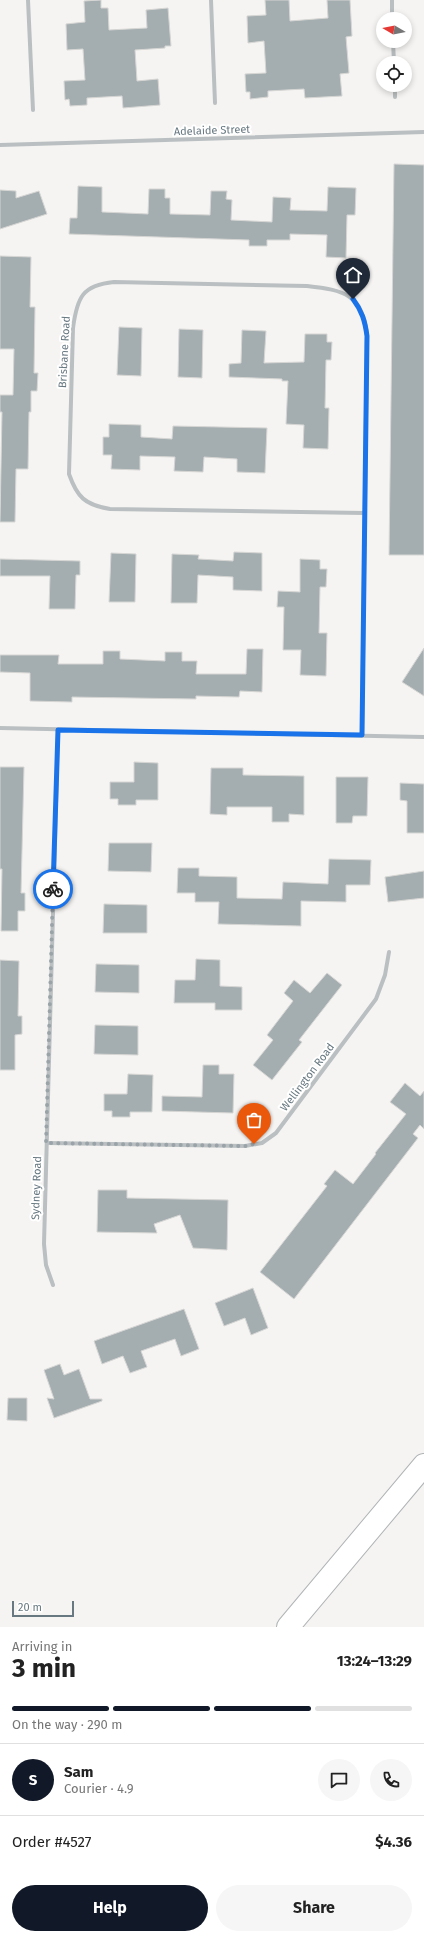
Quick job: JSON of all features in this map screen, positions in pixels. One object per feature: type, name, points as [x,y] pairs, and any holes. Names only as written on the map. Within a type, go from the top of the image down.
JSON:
[{"type":"highway","points":[[288,1627],[424,1465]]},
{"type":"street","points":[[28,0],[33,110]]},
{"type":"street","points":[[211,0],[215,103]]},
{"type":"street","points":[[392,0],[392,12]]},
{"type":"street","points":[[395,92],[395,97]]},
{"type":"street","name":"Adelaide Street","points":[[0,145],[424,132]]},
{"type":"street","name":"Brisbane Road","points":[[362,735],[367,336],[366,322],[362,311],[353,299],[345,293],[331,288],[307,286],[114,282],[98,283],[88,289],[80,298],[75,309],[69,474],[75,491],[85,501],[95,507],[110,509],[364,512]]},
{"type":"street","points":[[0,728],[362,735],[424,738]]},
{"type":"street","name":"Sydney Road","points":[[54,1285],[46,1266],[44,1244],[58,730]]},
{"type":"street","name":"Wellington Road","points":[[46,1143],[245,1146],[262,1143],[276,1133],[376,999],[385,975],[389,952]]},
{"type":"building","points":[[101,0],[101,8],[108,8],[109,30],[147,28],[146,10],[168,8],[171,46],[165,46],[165,48],[135,50],[137,81],[158,79],[160,105],[123,108],[122,96],[87,98],[87,105],[70,106],[69,99],[65,100],[64,81],[85,80],[83,49],[67,50],[66,24],[85,22],[84,1]]},
{"type":"building","points":[[265,0],[289,0],[290,21],[328,18],[327,0],[350,0],[352,36],[346,37],[349,73],[340,74],[342,96],[305,98],[304,89],[268,91],[268,97],[250,99],[250,92],[246,92],[245,74],[266,73],[264,41],[248,43],[247,16],[266,15]]},
{"type":"building","points":[[394,164],[424,165],[424,555],[389,555]]},
{"type":"building","points":[[78,186],[102,187],[102,212],[148,214],[149,189],[165,189],[165,198],[170,198],[170,214],[210,215],[211,191],[227,191],[226,199],[232,200],[231,220],[272,222],[273,197],[291,198],[290,210],[327,211],[328,187],[356,188],[355,215],[347,215],[346,258],[326,257],[327,235],[290,234],[290,240],[267,240],[267,246],[249,246],[249,240],[69,234],[70,218],[77,218]]},
{"type":"building","points":[[0,190],[16,191],[16,198],[39,191],[47,214],[0,229]]},
{"type":"building","points":[[0,256],[31,257],[30,307],[35,307],[34,373],[38,373],[37,391],[31,391],[28,469],[16,469],[15,522],[0,522],[2,412],[0,412],[0,395],[13,395],[14,349],[0,349]]},
{"type":"building","points":[[119,327],[142,328],[141,376],[117,375]]},
{"type":"building","points":[[179,329],[203,330],[202,378],[178,377]]},
{"type":"building","points":[[242,330],[266,331],[264,363],[304,362],[305,334],[327,334],[327,342],[332,342],[331,360],[326,360],[325,408],[329,408],[328,449],[303,448],[304,425],[286,424],[288,381],[282,381],[282,379],[229,377],[229,364],[241,363]]},
{"type":"building","points":[[109,424],[141,425],[141,437],[172,439],[173,426],[267,428],[265,473],[237,472],[237,459],[204,457],[203,472],[174,471],[175,457],[140,456],[140,470],[111,469],[112,455],[103,455],[103,437],[109,437]]},
{"type":"building","points":[[234,552],[262,553],[262,591],[233,590],[233,577],[198,575],[197,603],[171,603],[172,554],[199,555],[198,559],[233,561]]},
{"type":"building","points":[[111,553],[136,554],[135,602],[109,602]]},
{"type":"building","points":[[0,559],[80,561],[80,575],[76,575],[75,609],[49,609],[50,576],[0,576]]},
{"type":"building","points":[[300,559],[320,560],[320,569],[327,569],[326,587],[320,587],[319,633],[327,633],[326,676],[300,675],[301,650],[283,650],[284,607],[277,607],[278,591],[300,592]]},
{"type":"building","points":[[424,648],[424,696],[402,682]]},
{"type":"building","points":[[247,649],[263,649],[262,692],[240,691],[239,697],[196,696],[196,699],[72,697],[72,702],[30,701],[30,673],[0,672],[0,655],[59,655],[58,664],[103,664],[103,651],[120,651],[120,659],[165,661],[165,652],[182,652],[182,661],[197,661],[196,674],[246,674]]},
{"type":"building","points":[[134,762],[158,763],[158,800],[136,800],[136,805],[118,805],[118,799],[110,799],[110,782],[134,782]]},
{"type":"building","points":[[0,767],[24,767],[21,893],[25,893],[25,911],[18,911],[18,931],[1,931],[2,869],[0,869]]},
{"type":"building","points":[[211,768],[243,768],[243,775],[304,776],[304,815],[289,814],[289,822],[272,822],[272,807],[227,807],[227,815],[210,814]]},
{"type":"building","points":[[336,777],[368,777],[367,816],[353,816],[352,823],[336,823]]},
{"type":"building","points":[[400,783],[424,784],[424,833],[407,833],[407,801],[400,800]]},
{"type":"building","points":[[109,843],[152,843],[151,872],[108,871]]},
{"type":"building","points":[[329,859],[371,860],[370,885],[346,885],[346,902],[301,901],[301,926],[218,924],[219,902],[195,902],[195,893],[177,893],[178,868],[199,868],[199,876],[237,877],[237,898],[282,899],[283,882],[328,884]]},
{"type":"building","points":[[424,871],[424,898],[388,902],[385,877]]},
{"type":"building","points":[[104,904],[147,905],[147,933],[103,933]]},
{"type":"building","points":[[196,959],[220,960],[220,986],[242,987],[242,1010],[215,1010],[215,1003],[174,1003],[175,980],[195,980]]},
{"type":"building","points":[[0,960],[19,961],[18,1016],[22,1016],[22,1034],[15,1035],[15,1070],[0,1070]]},
{"type":"building","points":[[96,964],[139,965],[139,993],[95,992]]},
{"type":"building","points":[[327,973],[342,985],[299,1040],[302,1042],[272,1080],[253,1065],[273,1040],[267,1035],[293,1001],[284,993],[294,980],[310,993]]},
{"type":"building","points":[[95,1025],[138,1026],[138,1055],[94,1054]]},
{"type":"building","points":[[203,1065],[219,1065],[219,1074],[234,1074],[233,1113],[162,1111],[162,1096],[202,1097]]},
{"type":"building","points":[[128,1074],[153,1075],[152,1112],[130,1112],[130,1117],[112,1117],[112,1111],[104,1111],[104,1094],[127,1094]]},
{"type":"building","points":[[405,1083],[420,1096],[424,1091],[424,1129],[420,1125],[413,1134],[418,1138],[294,1299],[260,1272],[327,1186],[324,1184],[335,1170],[353,1184],[406,1114],[390,1102]]},
{"type":"building","points":[[98,1190],[127,1190],[127,1198],[228,1200],[227,1250],[193,1248],[180,1215],[154,1224],[157,1233],[97,1232]]},
{"type":"building","points":[[253,1288],[268,1328],[251,1335],[245,1318],[224,1326],[215,1303]]},
{"type":"building","points":[[184,1309],[199,1349],[181,1356],[175,1339],[141,1351],[147,1367],[130,1373],[123,1356],[102,1364],[94,1341]]},
{"type":"building","points":[[60,1364],[64,1375],[79,1369],[90,1399],[102,1399],[102,1401],[54,1418],[47,1398],[54,1399],[44,1370]]},
{"type":"building","points":[[8,1398],[27,1398],[27,1421],[7,1420]]},
{"type":"way so far","points":[[53,889],[46,1143],[245,1146],[254,1144]]},
{"type":"route","points":[[53,889],[58,730],[362,735],[367,336],[366,322],[362,311],[353,299]]}]
